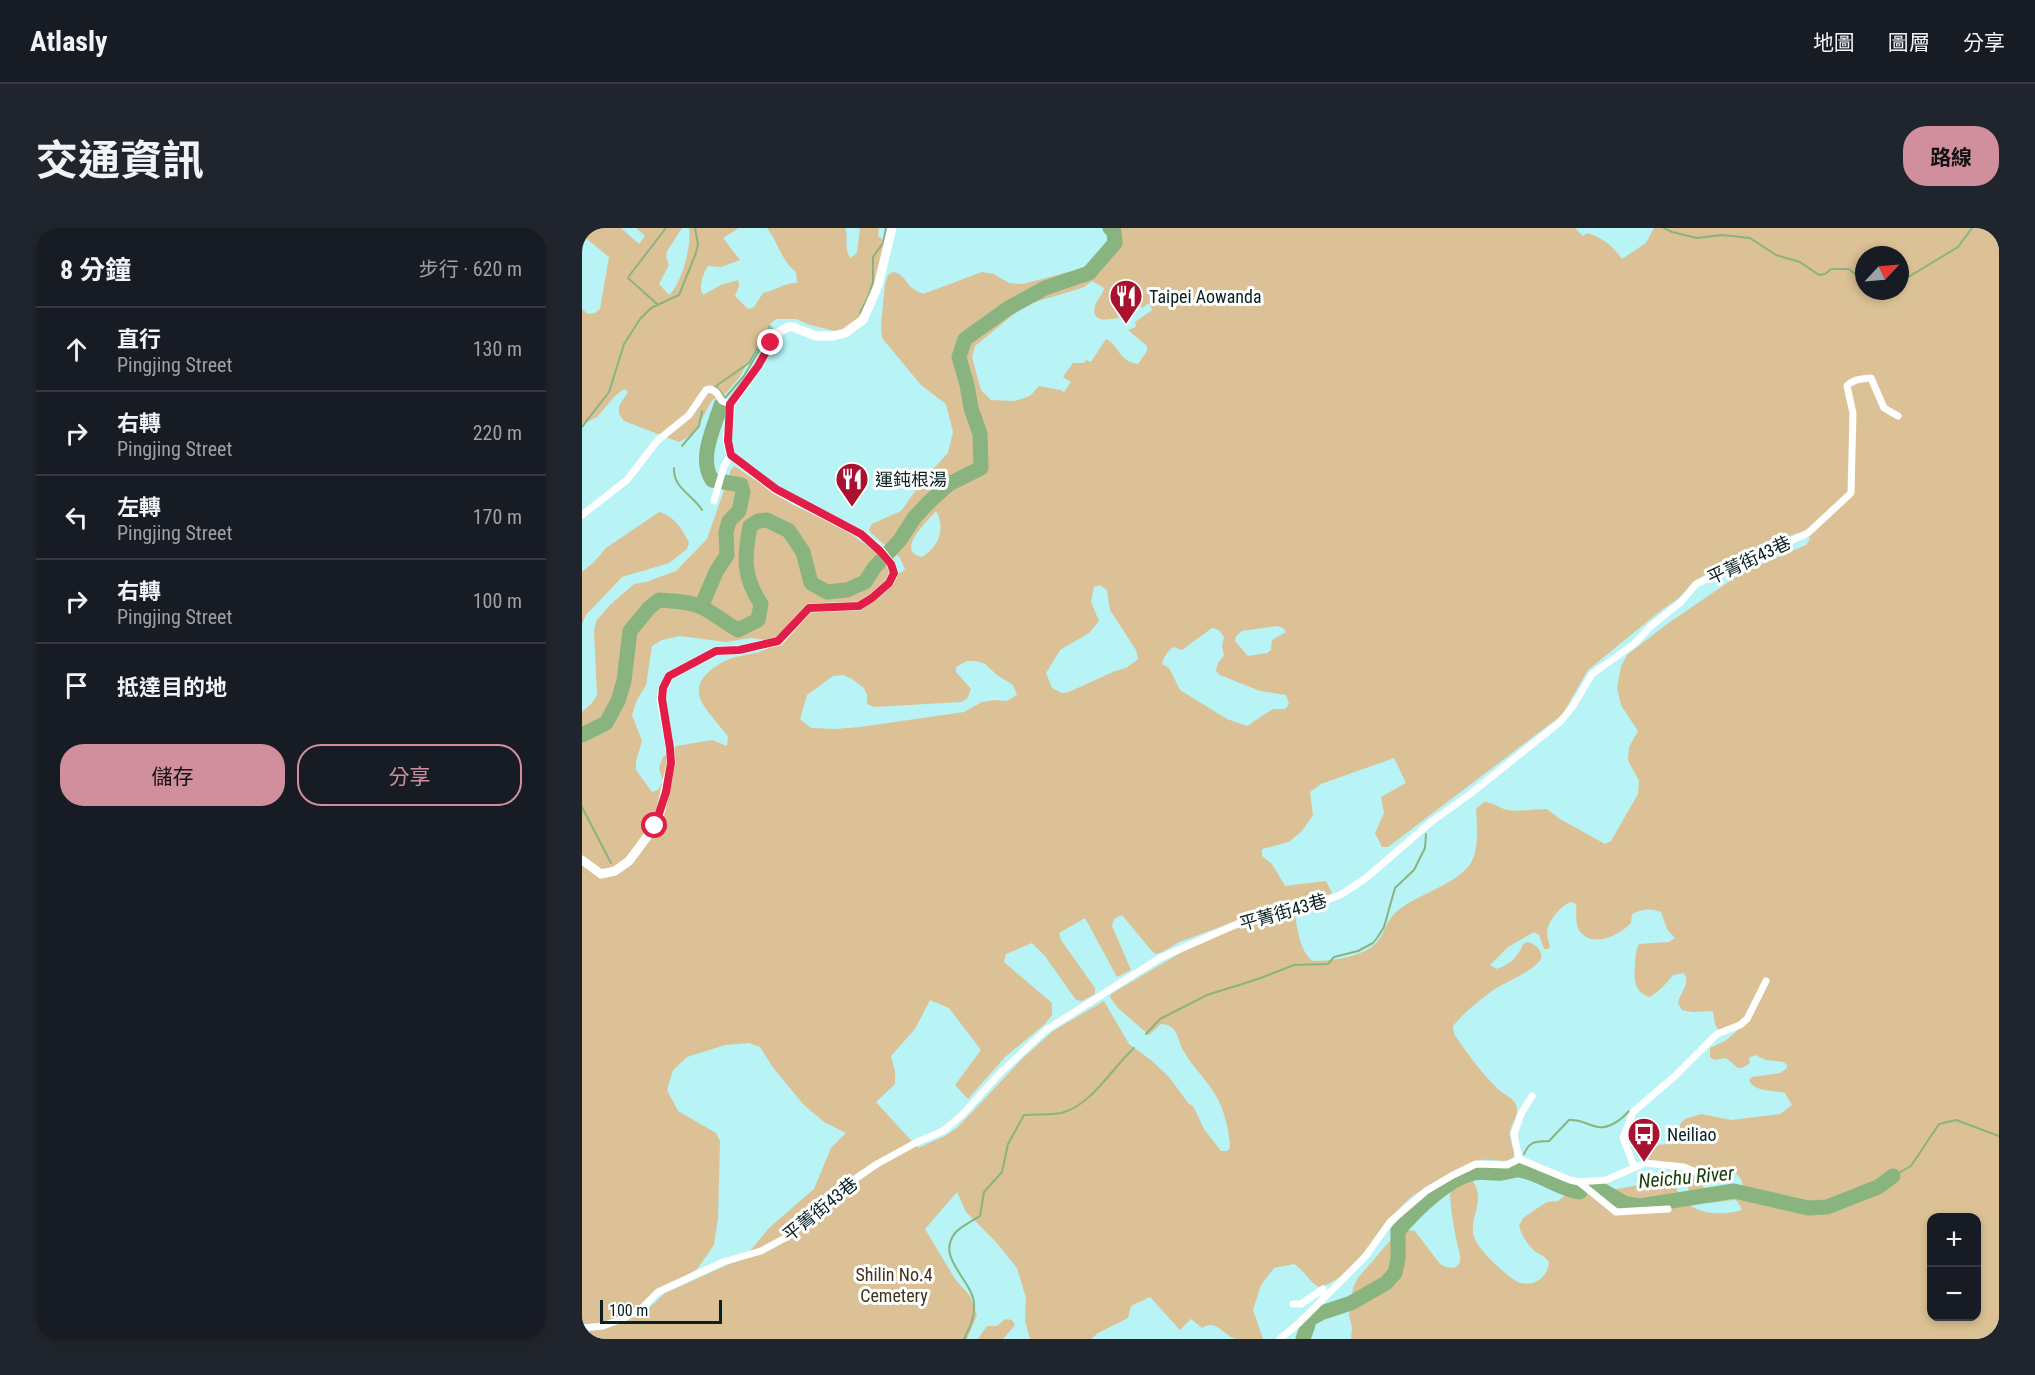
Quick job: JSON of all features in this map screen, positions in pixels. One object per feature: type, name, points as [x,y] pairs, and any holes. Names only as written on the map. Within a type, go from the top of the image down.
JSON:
[{"type":"street","points":[[582,860],[601,874],[615,871],[629,861],[655,826],[666,792],[671,763],[662,699],[663,688],[669,676],[716,651],[739,650],[778,641],[809,608],[859,606],[889,583],[894,573],[891,564],[880,551],[861,534],[776,489],[731,455],[728,441],[730,404],[758,366],[777,333],[793,327],[816,336],[833,336],[844,333],[863,320],[878,286],[892,228]]},
{"type":"street","name":"平菁街43巷","points":[[582,1328],[603,1326],[624,1318],[642,1308],[658,1292],[723,1262],[761,1251],[785,1239],[830,1196],[877,1164],[943,1131],[962,1115],[1000,1073],[1046,1030],[1160,958],[1237,924],[1330,899],[1366,878],[1431,822],[1560,722],[1573,706],[1592,674],[1634,644],[1651,626],[1681,602],[1696,584],[1808,533],[1851,493],[1853,413],[1847,386],[1849,383],[1871,378],[1884,408],[1898,416]]},
{"type":"street","points":[[582,515],[627,480],[657,441],[689,415],[706,390],[716,392],[722,401],[730,404]]},
{"type":"street","points":[[714,501],[724,466],[731,455]]},
{"type":"street","points":[[1634,1166],[1623,1138],[1633,1112],[1675,1076],[1717,1034],[1740,1025],[1747,1019],[1766,981]]},
{"type":"street","points":[[1519,1159],[1514,1134],[1521,1114],[1532,1096]]},
{"type":"street","points":[[1280,1339],[1365,1257],[1390,1222],[1426,1191],[1476,1164],[1507,1165],[1519,1159],[1579,1182],[1606,1180],[1645,1163],[1684,1167],[1693,1171]]},
{"type":"street","points":[[1579,1182],[1616,1212],[1668,1209]]},
{"type":"street","points":[[1293,1304],[1301,1304],[1323,1289],[1323,1297]]},
{"type":"green space","points":[[582,228],[621,228],[639,244],[645,236],[636,228],[682,228],[667,251],[666,257],[669,265],[659,284],[669,295],[678,282],[685,263],[689,244],[689,228],[739,228],[723,238],[740,260],[721,267],[708,266],[701,288],[703,295],[721,285],[738,280],[739,286],[735,296],[748,309],[754,307],[763,293],[797,283],[796,272],[787,263],[767,228],[845,228],[850,258],[857,253],[860,228],[879,228],[878,236],[887,243],[882,267],[861,319],[843,330],[835,331],[796,319],[776,319],[770,324],[739,378],[721,399],[713,399],[699,424],[691,434],[679,442],[624,421],[619,414],[619,406],[628,392],[624,389],[597,417],[582,424],[582,309],[588,314],[600,309],[609,257],[582,235]]},
{"type":"green space","name":"Shilin No.4 Cemetery","points":[[1114,228],[1575,228],[1583,236],[1587,233],[1598,237],[1611,246],[1622,259],[1646,243],[1654,228],[1999,228],[1999,1339],[1351,1339],[1352,1328],[1349,1314],[1353,1288],[1357,1279],[1395,1235],[1407,1230],[1415,1231],[1440,1264],[1452,1268],[1459,1264],[1460,1256],[1450,1194],[1456,1185],[1465,1180],[1472,1180],[1478,1194],[1473,1226],[1475,1239],[1485,1254],[1500,1269],[1523,1284],[1533,1283],[1540,1279],[1546,1272],[1549,1262],[1530,1247],[1519,1226],[1523,1218],[1542,1205],[1558,1201],[1567,1194],[1585,1195],[1671,1179],[1684,1200],[1700,1211],[1721,1213],[1742,1210],[1735,1200],[1706,1203],[1695,1200],[1689,1192],[1686,1173],[1696,1175],[1701,1184],[1710,1192],[1740,1189],[1743,1186],[1736,1174],[1730,1171],[1688,1169],[1654,1163],[1648,1160],[1643,1153],[1644,1149],[1652,1145],[1676,1143],[1680,1124],[1685,1119],[1701,1114],[1731,1120],[1780,1114],[1792,1105],[1785,1093],[1759,1089],[1749,1080],[1752,1077],[1780,1073],[1787,1068],[1787,1065],[1784,1062],[1766,1060],[1755,1055],[1749,1058],[1750,1063],[1738,1068],[1726,1058],[1714,1060],[1710,1057],[1710,1048],[1725,1041],[1737,1031],[1736,1029],[1718,1030],[1713,1011],[1682,1010],[1678,1003],[1686,984],[1684,973],[1673,975],[1650,997],[1640,992],[1635,974],[1639,944],[1669,942],[1675,938],[1667,929],[1661,912],[1643,910],[1636,912],[1632,914],[1631,923],[1626,928],[1612,936],[1596,940],[1583,935],[1578,928],[1576,904],[1571,902],[1552,918],[1547,932],[1550,947],[1548,949],[1544,949],[1539,935],[1534,932],[1508,947],[1490,965],[1496,969],[1509,963],[1527,942],[1535,945],[1539,950],[1541,958],[1539,962],[1490,993],[1467,1011],[1453,1026],[1454,1034],[1475,1063],[1516,1105],[1517,1113],[1510,1132],[1514,1151],[1513,1159],[1476,1162],[1414,1195],[1399,1209],[1356,1262],[1332,1282],[1319,1287],[1294,1264],[1274,1268],[1261,1285],[1253,1310],[1263,1339],[1232,1338],[1212,1325],[1202,1328],[1191,1319],[1180,1330],[1150,1297],[1131,1306],[1128,1318],[1091,1339],[1030,1339],[1025,1321],[1026,1298],[1017,1268],[997,1243],[966,1212],[957,1192],[925,1229],[955,1279],[970,1296],[977,1315],[967,1339],[582,1339],[582,1332],[603,1329],[627,1321],[648,1309],[665,1293],[745,1257],[769,1228],[814,1189],[831,1148],[846,1133],[824,1122],[802,1103],[772,1066],[760,1047],[749,1043],[725,1045],[687,1057],[673,1070],[667,1090],[678,1111],[716,1133],[720,1141],[718,1218],[714,1245],[697,1269],[624,1315],[601,1324],[582,1324],[582,712],[597,695],[594,631],[596,621],[634,584],[676,571],[707,539],[734,466],[793,505],[840,526],[877,553],[886,566],[898,573],[902,572],[905,569],[900,558],[869,529],[872,524],[901,511],[948,453],[953,432],[946,404],[921,385],[882,338],[881,325],[888,275],[893,272],[899,274],[912,288],[923,294],[982,272],[994,274],[1009,283],[1023,284],[1072,271],[1092,270],[1118,245],[1118,236]],"holes":[[[1092,281],[1104,288],[1094,313],[1100,319],[1106,320],[1129,315],[1140,306],[1142,308],[1149,303],[1152,310],[1135,322],[1136,327],[1128,330],[1147,346],[1147,351],[1138,364],[1123,357],[1106,339],[1091,362],[1086,360],[1084,363],[1073,363],[1063,377],[1071,382],[1064,392],[1039,386],[1030,396],[1015,401],[991,400],[981,390],[972,357],[975,346],[1025,305],[1084,287]],[[936,511],[940,524],[937,543],[922,557],[914,554],[911,549],[912,542]],[[1797,533],[1807,535],[1810,539],[1806,545],[1742,573],[1667,624],[1627,655],[1621,666],[1617,688],[1621,705],[1638,731],[1629,747],[1628,760],[1639,781],[1638,794],[1611,841],[1605,844],[1560,819],[1547,809],[1512,811],[1484,802],[1476,809],[1476,847],[1468,867],[1451,881],[1402,907],[1391,918],[1376,943],[1367,950],[1341,958],[1313,961],[1302,947],[1293,913],[1271,916],[1199,942],[1111,994],[1110,997],[1118,1008],[1149,1035],[1161,1024],[1170,1026],[1176,1032],[1186,1055],[1217,1097],[1228,1133],[1230,1148],[1227,1151],[1221,1151],[1204,1129],[1193,1106],[1188,1103],[1169,1077],[1129,1044],[1104,1001],[1053,1031],[1021,1060],[957,1128],[918,1148],[876,1102],[895,1084],[895,1071],[891,1056],[915,1029],[930,1000],[949,1008],[981,1050],[955,1085],[968,1099],[1005,1057],[1045,1024],[1052,1015],[1052,1003],[1004,962],[1006,954],[1032,943],[1045,956],[1076,1000],[1082,1001],[1095,994],[1095,988],[1061,940],[1059,933],[1085,918],[1117,977],[1131,970],[1112,926],[1114,919],[1122,915],[1156,954],[1179,942],[1267,910],[1324,897],[1332,893],[1326,881],[1285,886],[1272,864],[1262,856],[1262,849],[1289,842],[1302,831],[1313,815],[1310,792],[1321,784],[1394,758],[1406,783],[1381,797],[1384,813],[1375,833],[1382,847],[1388,847],[1562,715],[1588,670],[1680,597],[1696,580],[1725,563]],[[1100,585],[1107,590],[1110,610],[1136,650],[1138,659],[1126,668],[1062,693],[1052,688],[1046,673],[1060,650],[1089,633],[1099,621],[1091,602],[1094,587]],[[1277,626],[1286,632],[1272,640],[1271,650],[1267,653],[1248,656],[1235,641],[1236,636],[1242,631]],[[1212,628],[1219,630],[1224,637],[1222,646],[1224,656],[1218,663],[1216,671],[1220,675],[1260,691],[1286,695],[1289,704],[1285,709],[1274,709],[1268,712],[1247,726],[1227,719],[1180,690],[1169,668],[1162,664],[1166,654],[1174,647],[1182,650]],[[680,636],[726,642],[750,638],[766,640],[768,648],[726,661],[713,668],[703,678],[700,684],[700,698],[728,736],[727,746],[712,740],[677,746],[663,757],[659,768],[663,781],[658,790],[652,792],[636,770],[636,761],[642,741],[632,715],[637,700],[646,685],[652,646],[662,640]],[[967,661],[985,664],[1013,685],[1017,695],[1007,701],[982,702],[964,712],[860,727],[811,728],[800,719],[807,695],[833,676],[843,675],[864,688],[867,704],[874,707],[961,702],[967,699],[971,689],[956,672],[956,667]]]},
{"type":"green space","points":[[659,512],[673,520],[680,528],[689,542],[687,549],[669,563],[622,577],[586,615],[582,624],[582,572],[606,548]]},
{"type":"green space","points":[[1005,1319],[1012,1320],[1015,1325],[1003,1339],[978,1339],[987,1326],[997,1326]]},
{"type":"waterway","points":[[629,276],[666,228]]},
{"type":"waterway","points":[[582,427],[609,392],[624,344],[640,319],[651,308],[679,295],[696,253],[698,244],[695,228]]},
{"type":"waterway","points":[[860,313],[873,282],[873,257],[883,243],[886,228]]},
{"type":"waterway","points":[[582,735],[606,723],[618,701],[624,681],[630,631],[649,608],[659,600],[696,605],[738,630],[758,620],[761,604],[751,585],[746,567],[750,526],[758,521],[767,520],[789,531],[803,552],[811,583],[827,592],[847,590],[865,582],[929,502],[949,484],[981,468],[980,434],[971,408],[959,357],[965,339],[1007,309],[1045,288],[1089,273],[1115,243],[1114,232],[1110,228]]},
{"type":"waterway","points":[[1664,228],[1697,238],[1722,235],[1750,238],[1776,255],[1800,262],[1819,275],[1831,269],[1849,269],[1855,274]]},
{"type":"waterway","points":[[1909,277],[1958,247],[1972,228]]},
{"type":"waterway","points":[[628,278],[657,304]]},
{"type":"waterway","points":[[770,326],[749,363],[716,386],[725,398],[744,376],[772,328]]},
{"type":"waterway","points":[[703,608],[716,572],[727,555],[726,532],[729,521],[739,511],[743,492],[741,485],[712,480],[708,471],[707,453],[721,405]]},
{"type":"waterway","points":[[682,446],[699,426],[702,411]]},
{"type":"waterway","points":[[674,468],[680,486],[702,510]]},
{"type":"waterway","points":[[582,807],[611,863]]},
{"type":"waterway","points":[[1146,1034],[1160,1019],[1207,995],[1294,965],[1328,964],[1334,957],[1358,951],[1373,943],[1384,927],[1395,888],[1414,870],[1425,848],[1426,834]]},
{"type":"waterway","points":[[964,1339],[973,1318],[974,1304],[968,1286],[952,1259],[949,1250],[950,1241],[958,1230],[980,1216],[984,1192],[1002,1172],[1008,1144],[1024,1115],[1061,1113],[1082,1103],[1134,1048]]},
{"type":"waterway","points":[[1524,1154],[1531,1144],[1549,1141],[1569,1120],[1604,1127],[1618,1121],[1629,1111]]},
{"type":"waterway","name":"Neichu River","points":[[1893,1176],[1911,1166],[1939,1124],[1956,1120],[1999,1136]]},
{"type":"waterway","name":"Neichu River","points":[[1518,1169],[1519,1165]]},
{"type":"waterway","name":"Neichu River","points":[[1303,1339],[1310,1319],[1351,1303],[1386,1283],[1395,1273],[1398,1259],[1398,1231],[1422,1205],[1464,1176],[1481,1172],[1502,1173],[1518,1170],[1531,1173],[1566,1189],[1580,1192]]},
{"type":"waterway","name":"Neichu River","points":[[1593,1189],[1600,1189],[1624,1203],[1640,1206],[1734,1191],[1808,1208],[1827,1207],[1878,1187],[1893,1176]]},
{"type":"place","name":"Taipei Aowanda","points":[[1126,325]]},
{"type":"place","name":"運鈍根湯","points":[[852,508]]},
{"type":"place","name":"Neiliao","points":[[1644,1163]]},
{"type":"route","points":[[655,826],[666,792],[671,763],[662,699],[663,688],[669,676],[716,651],[739,650],[778,641],[809,608],[859,606],[889,583],[894,573],[891,564],[861,534],[776,489],[731,455],[728,441],[730,404],[758,366],[771,343]]}]
